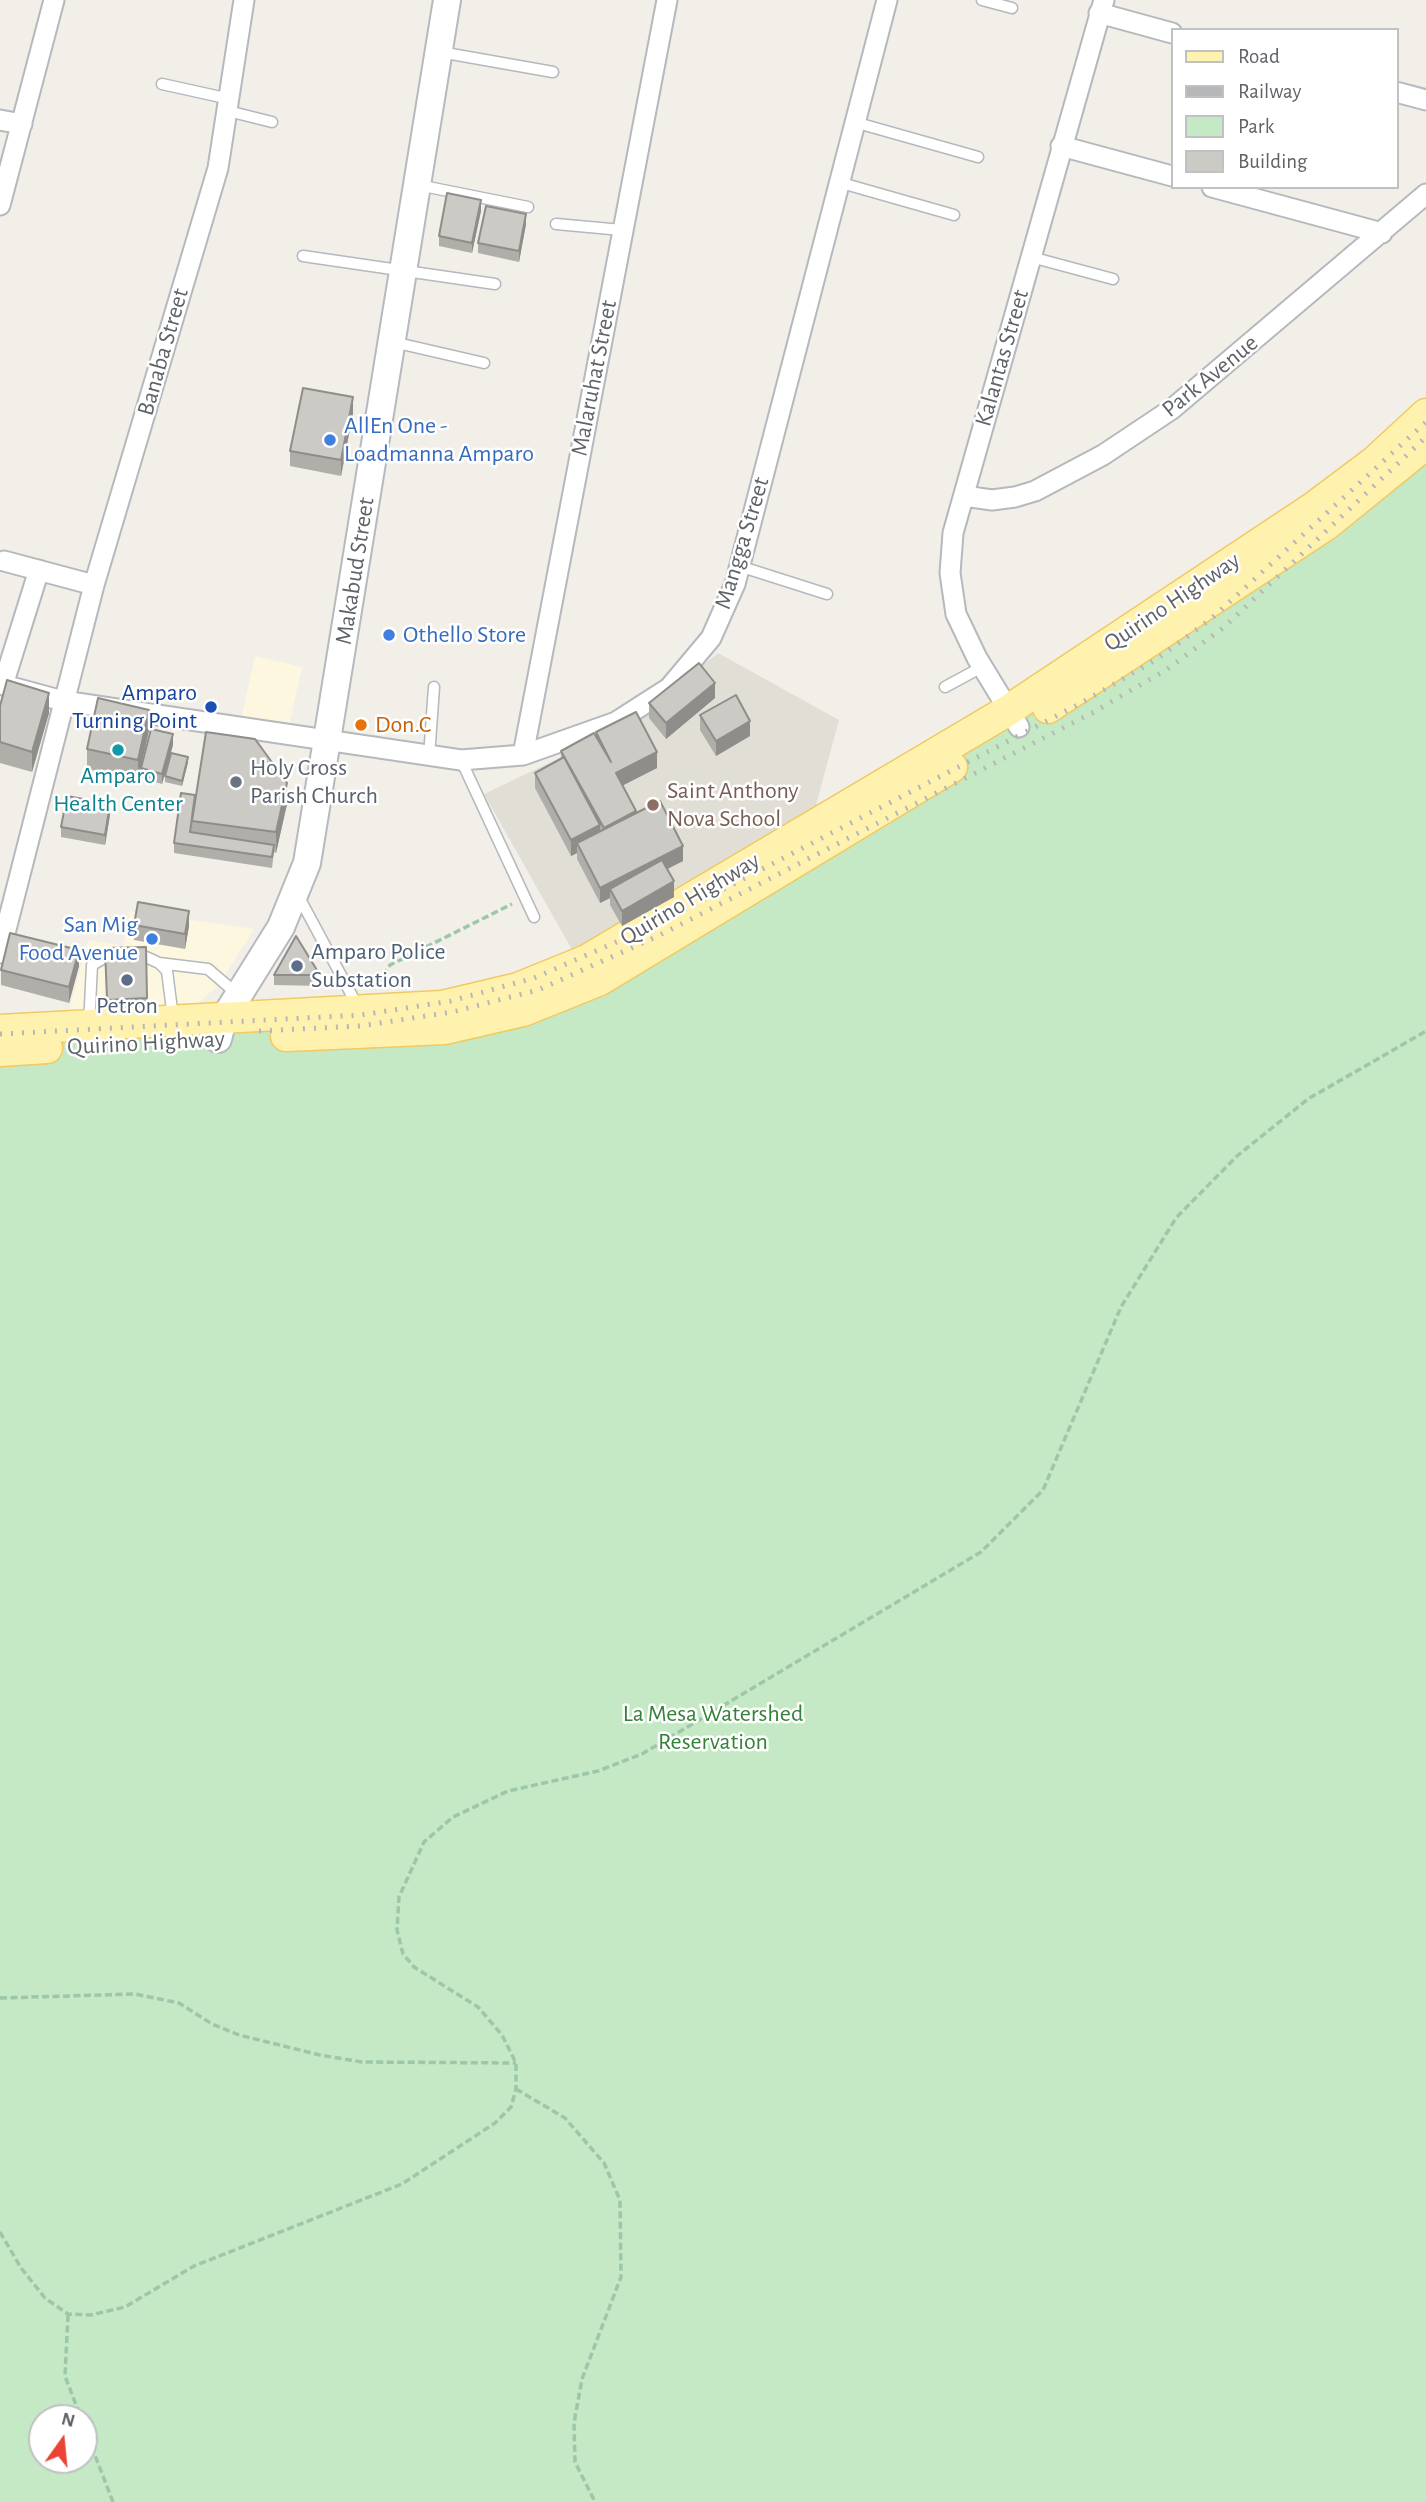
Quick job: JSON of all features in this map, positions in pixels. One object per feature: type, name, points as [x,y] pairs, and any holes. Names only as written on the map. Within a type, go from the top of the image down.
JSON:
[{"type":"main road","name":"Quirino Highway","points":[[0,1030],[88,1036],[176,1032],[227,1018],[442,1006],[505,991],[587,960],[1013,719],[1314,507],[1374,462],[1426,414]]},
{"type":"main road","name":"Quirino Highway","points":[[227,1018],[444,1029],[523,1012],[600,980],[1013,719],[1316,532],[1385,480],[1426,444]]},
{"type":"main road","name":"Quirino Highway","points":[[0,1051],[88,1036]]},
{"type":"street","points":[[0,205],[3,185],[22,124],[54,0]]},
{"type":"street","name":"Banaba Street","points":[[0,953],[62,701],[94,585],[218,168],[244,0]]},
{"type":"street","name":"Makabud Street","points":[[227,1018],[267,953],[297,894],[307,863],[447,0]]},
{"type":"street","name":"Malaruhat Street","points":[[523,755],[667,0]]},
{"type":"street","name":"Mangga Street","points":[[1,684],[62,701],[429,758],[461,760],[523,755],[617,722],[669,688],[711,638],[735,584],[853,122],[887,0]]},
{"type":"street","points":[[1102,6],[1170,32]]},
{"type":"street","name":"Kalantas Street","points":[[1013,719],[982,667],[956,614],[950,573],[953,534],[1102,6]]},
{"type":"street","points":[[1398,93],[1426,100]]},
{"type":"street","points":[[0,120],[22,124]]},
{"type":"street","points":[[1061,146],[1170,175]]},
{"type":"street","points":[[1219,189],[1381,233]]},
{"type":"street","name":"Park Avenue","points":[[964,496],[992,500],[1015,497],[1035,491],[1103,455],[1172,409],[1426,194]]},
{"type":"street","points":[[4,561],[94,585]]},
{"type":"street","points":[[1,684],[39,570]]},
{"type":"lane","points":[[982,0],[1012,8]]},
{"type":"lane","points":[[439,52],[554,72]]},
{"type":"lane","points":[[162,85],[229,105],[272,122]]},
{"type":"lane","points":[[853,122],[978,157]]},
{"type":"lane","points":[[838,182],[954,215]]},
{"type":"lane","points":[[418,185],[528,207]]},
{"type":"lane","points":[[556,225],[622,230]]},
{"type":"lane","points":[[303,257],[495,284]]},
{"type":"lane","points":[[1031,257],[1113,279]]},
{"type":"lane","points":[[392,342],[484,363]]},
{"type":"lane","points":[[739,566],[827,594]]},
{"type":"lane","points":[[945,687],[982,667]]},
{"type":"lane","points":[[429,758],[433,687]]},
{"type":"lane","points":[[461,760],[534,917]]},
{"type":"lane","points":[[297,894],[367,1011]]},
{"type":"lane","points":[[88,1036],[92,965],[106,957]]},
{"type":"lane","points":[[146,957],[159,962],[208,969],[227,1018]]},
{"type":"lane","points":[[159,962],[167,971],[176,1032]]},
{"type":"path","points":[[367,1011],[381,975],[390,965],[524,898]]},
{"type":"path","points":[[0,2232],[21,2268],[45,2298],[68,2314],[91,2315],[125,2307],[194,2266],[402,2184],[495,2123],[512,2107],[516,2089],[516,2063],[502,2035],[478,2007],[414,1967],[403,1954],[397,1930],[400,1897],[424,1842],[453,1816],[508,1791],[598,1771],[642,1754],[981,1552],[1043,1490],[1121,1307],[1176,1218],[1237,1156],[1308,1099],[1426,1031]]},
{"type":"path","points":[[0,1998],[135,1994],[179,2004],[212,2024],[239,2035],[362,2063],[516,2063]]},
{"type":"path","points":[[516,2089],[565,2118],[604,2163],[620,2200],[621,2277],[582,2379],[573,2423],[575,2462],[596,2502]]},
{"type":"path","points":[[68,2314],[65,2376],[76,2404]]},
{"type":"path","points":[[98,2463],[113,2502]]},
{"type":"shaded area","name":"Saint Anthony Nova School","points":[[718,653],[839,720],[813,816],[575,955],[484,794],[631,724]]},
{"type":"shaded area","points":[[255,656],[302,667],[288,731],[241,720]]},
{"type":"shaded area","points":[[130,911],[254,929],[219,985],[189,1010],[69,1011],[88,940],[123,946]]},
{"type":"green space","name":"La Mesa Watershed Reservation","points":[[1426,429],[1426,2502],[0,2502],[0,1038],[534,996]]},
{"type":"building","points":[[447,193],[481,200],[472,243],[439,236]]},
{"type":"building","points":[[486,206],[526,214],[519,251],[478,243]]},
{"type":"building","points":[[303,388],[353,397],[341,460],[290,451]]},
{"type":"building","points":[[699,663],[715,683],[666,723],[649,703]]},
{"type":"building","points":[[7,680],[49,693],[32,752],[0,742],[0,706]]},
{"type":"building","points":[[736,695],[750,721],[716,741],[700,715]]},
{"type":"building","points":[[98,698],[149,710],[138,760],[87,749]]},
{"type":"building","points":[[636,712],[657,752],[616,773],[636,811],[604,828],[561,751],[594,733],[611,762],[596,732]]},
{"type":"building","points":[[151,729],[173,734],[162,774],[141,768]]},
{"type":"building","name":"Holy Cross Parish Church","points":[[206,732],[255,739],[287,783],[276,832],[192,821]]},
{"type":"building","points":[[171,753],[188,757],[182,781],[165,776]]},
{"type":"building","points":[[564,757],[600,825],[571,840],[535,773]]},
{"type":"building","points":[[181,793],[195,795],[190,832],[274,845],[272,857],[174,843]]},
{"type":"building","points":[[67,796],[110,804],[105,835],[61,827]]},
{"type":"building","points":[[660,801],[683,846],[600,888],[577,843]]},
{"type":"building","points":[[662,860],[674,881],[622,911],[610,889]]},
{"type":"building","points":[[138,902],[189,911],[185,934],[134,925]]},
{"type":"building","points":[[10,933],[79,950],[69,987],[1,970]]},
{"type":"building","points":[[296,936],[320,975],[274,975]]},
{"type":"building","name":"Petron","points":[[146,947],[147,998],[107,1000],[105,948]]},
{"type":"railway","points":[[0,1034],[361,1015],[451,1001],[534,978],[653,926],[1083,702],[1157,659],[1212,618],[1426,422]]},
{"type":"railway","points":[[259,1031],[360,1026],[452,1012],[538,990],[656,937],[1092,713],[1166,670],[1223,628],[1426,437]]},
{"type":"place","name":"AllEn One - Loadmanna Amparo","points":[[330,440]]},
{"type":"place","name":"Othello Store","points":[[389,635]]},
{"type":"place","name":"Amparo Turning Point","points":[[211,707]]},
{"type":"place","name":"Don.C","points":[[361,725]]},
{"type":"place","name":"Amparo Health Center","points":[[118,750]]},
{"type":"place","name":"Holy Cross Parish Church","points":[[236,782]]},
{"type":"place","name":"Saint Anthony Nova School","points":[[653,805]]},
{"type":"place","name":"San Mig Food Avenue","points":[[152,939]]},
{"type":"place","name":"Amparo Police Substation","points":[[297,966]]},
{"type":"place","name":"Petron","points":[[127,980]]}]
